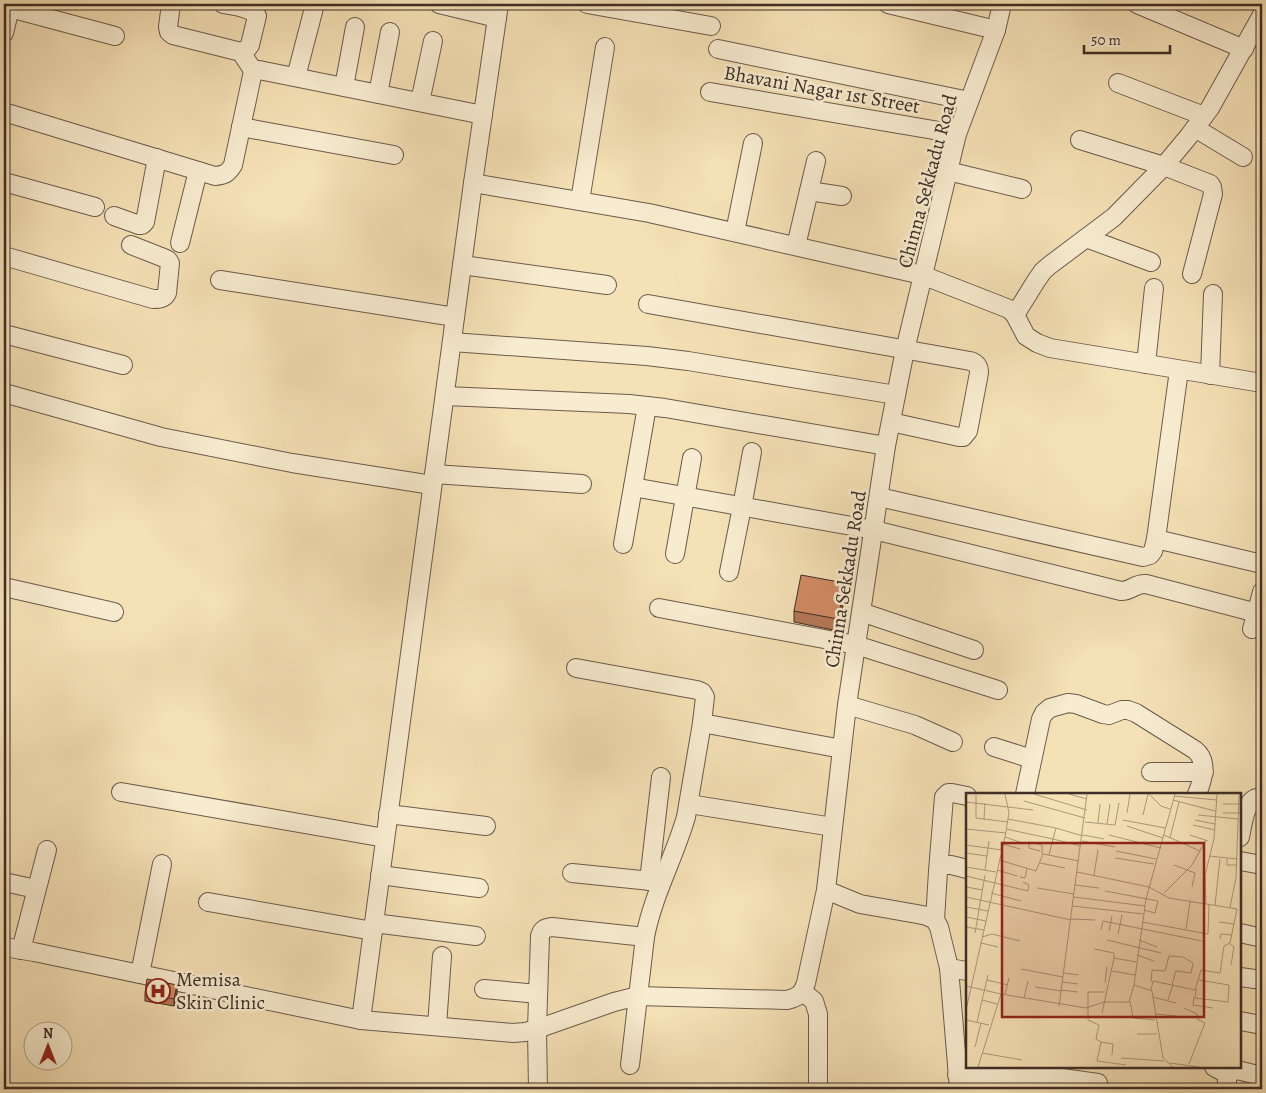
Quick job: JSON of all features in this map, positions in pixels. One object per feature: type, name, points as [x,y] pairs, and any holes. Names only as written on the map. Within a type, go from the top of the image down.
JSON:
[{"type":"street","points":[[171,4],[168,27],[172,35],[241,52],[250,45],[257,16],[250,10],[223,4]]},
{"type":"street","points":[[296,77],[315,4]]},
{"type":"street","points":[[361,1020],[473,183],[498,11],[439,4]]},
{"type":"street","points":[[587,4],[712,26]]},
{"type":"street","points":[[888,4],[996,30]]},
{"type":"street","name":"Chinna Sekkadu Road","points":[[803,992],[826,890],[847,705],[886,446],[905,350],[957,134],[996,30],[1002,4]]},
{"type":"street","points":[[1136,4],[1244,49]]},
{"type":"street","points":[[4,33],[11,6],[115,36]]},
{"type":"street","points":[[1015,314],[1043,271],[1114,217],[1164,166],[1200,122],[1262,15]]},
{"type":"street","points":[[344,87],[355,27]]},
{"type":"street","points":[[378,94],[390,32]]},
{"type":"street","points":[[420,102],[433,41]]},
{"type":"street","points":[[580,201],[605,47]]},
{"type":"street","points":[[718,49],[969,101]]},
{"type":"street","points":[[241,52],[254,72]]},
{"type":"street","points":[[4,112],[215,176],[223,176],[229,172],[232,165],[252,76],[254,72],[260,70],[483,115]]},
{"type":"street","points":[[1118,83],[1200,122],[1243,157]]},
{"type":"street","name":"Bhavani Nagar 1st Street","points":[[710,92],[957,134]]},
{"type":"street","points":[[241,127],[394,155]]},
{"type":"street","points":[[1080,140],[1164,166],[1210,184],[1213,191],[1192,274]]},
{"type":"street","points":[[735,232],[753,143]]},
{"type":"street","points":[[114,216],[139,225],[145,222],[157,158]]},
{"type":"street","points":[[796,246],[816,161]]},
{"type":"street","points":[[180,243],[198,170]]},
{"type":"street","points":[[948,171],[1022,189]]},
{"type":"street","points":[[4,182],[95,207]]},
{"type":"street","points":[[473,183],[649,213],[922,276],[1009,309],[1015,314],[1026,336],[1050,348],[1262,383]]},
{"type":"street","points":[[809,191],[842,196]]},
{"type":"street","points":[[1086,238],[1151,262]]},
{"type":"street","points":[[4,256],[153,299],[162,298],[167,293],[170,263],[164,258],[131,245]]},
{"type":"street","points":[[462,265],[607,285]]},
{"type":"street","points":[[220,280],[455,317]]},
{"type":"street","points":[[1146,364],[1154,288]]},
{"type":"street","points":[[1210,375],[1213,294]]},
{"type":"street","points":[[648,304],[970,360],[979,367],[980,373],[968,431],[963,437],[891,422]]},
{"type":"street","points":[[4,334],[123,365]]},
{"type":"street","points":[[452,342],[647,356],[896,395]]},
{"type":"street","points":[[878,497],[1142,557],[1150,555],[1156,539],[1179,370]]},
{"type":"street","points":[[4,393],[161,437],[292,463],[433,480],[582,484]]},
{"type":"street","points":[[445,396],[665,408],[886,446]]},
{"type":"street","points":[[623,544],[647,406]]},
{"type":"street","points":[[729,572],[752,452]]},
{"type":"street","points":[[675,554],[692,458]]},
{"type":"street","points":[[633,487],[874,530],[1121,591],[1128,590],[1138,584],[1146,584],[1255,621],[1262,592]]},
{"type":"street","points":[[1156,539],[1262,564]]},
{"type":"street","points":[[4,587],[114,612]]},
{"type":"street","points":[[658,608],[856,645],[998,690]]},
{"type":"street","points":[[861,612],[974,650]]},
{"type":"street","points":[[576,668],[688,688],[702,692],[705,697],[689,804],[682,831],[655,882]]},
{"type":"street","points":[[1025,793],[1041,719],[1050,708],[1068,704],[1076,704],[1109,715],[1122,710],[1136,713],[1199,753],[1204,765],[1204,772],[1203,781],[1197,793]]},
{"type":"street","points":[[847,705],[915,725],[953,742]]},
{"type":"street","points":[[702,723],[842,749]]},
{"type":"street","points":[[994,747],[1032,759]]},
{"type":"street","points":[[1151,772],[1204,772]]},
{"type":"street","points":[[630,1065],[644,937],[652,907],[655,882],[661,777]]},
{"type":"street","points":[[122,792],[385,838]]},
{"type":"street","points":[[966,796],[948,793],[944,797],[935,920],[939,927],[949,968],[958,1082],[1062,1078],[1098,1082]]},
{"type":"street","points":[[1241,833],[1248,806],[1252,800],[1262,798]]},
{"type":"street","points":[[689,804],[833,826]]},
{"type":"street","points":[[388,814],[486,826]]},
{"type":"street","points":[[46,850],[36,889],[12,949],[361,1020],[514,1032],[537,1029],[614,1002],[638,996],[787,1000],[796,998],[803,992],[814,1001],[818,1014],[818,1089]]},
{"type":"street","points":[[1241,861],[1262,864]]},
{"type":"street","points":[[140,974],[162,864]]},
{"type":"street","points":[[938,871],[942,865],[966,869]]},
{"type":"street","points":[[572,873],[655,882]]},
{"type":"street","points":[[380,875],[479,888]]},
{"type":"street","points":[[4,882],[36,889]]},
{"type":"street","points":[[826,890],[860,904],[927,916],[935,920]]},
{"type":"street","points":[[208,902],[374,927],[476,936]]},
{"type":"street","points":[[538,1089],[537,1029],[541,931],[544,928],[552,927],[644,937]]},
{"type":"street","points":[[1241,933],[1262,938]]},
{"type":"street","points":[[437,1026],[442,956]]},
{"type":"street","points":[[949,968],[966,971]]},
{"type":"street","points":[[1241,977],[1262,980]]},
{"type":"street","points":[[484,989],[538,994]]},
{"type":"street","points":[[1241,1021],[1262,1025]]},
{"type":"street","points":[[1222,1077],[1236,1070],[1262,1076]]},
{"type":"building","points":[[801,575],[845,583],[838,619],[794,611]]},
{"type":"building","points":[[147,979],[177,985],[174,999],[145,993]]},
{"type":"place","name":"Memisa Skin Clinic","points":[[158,991]]}]
